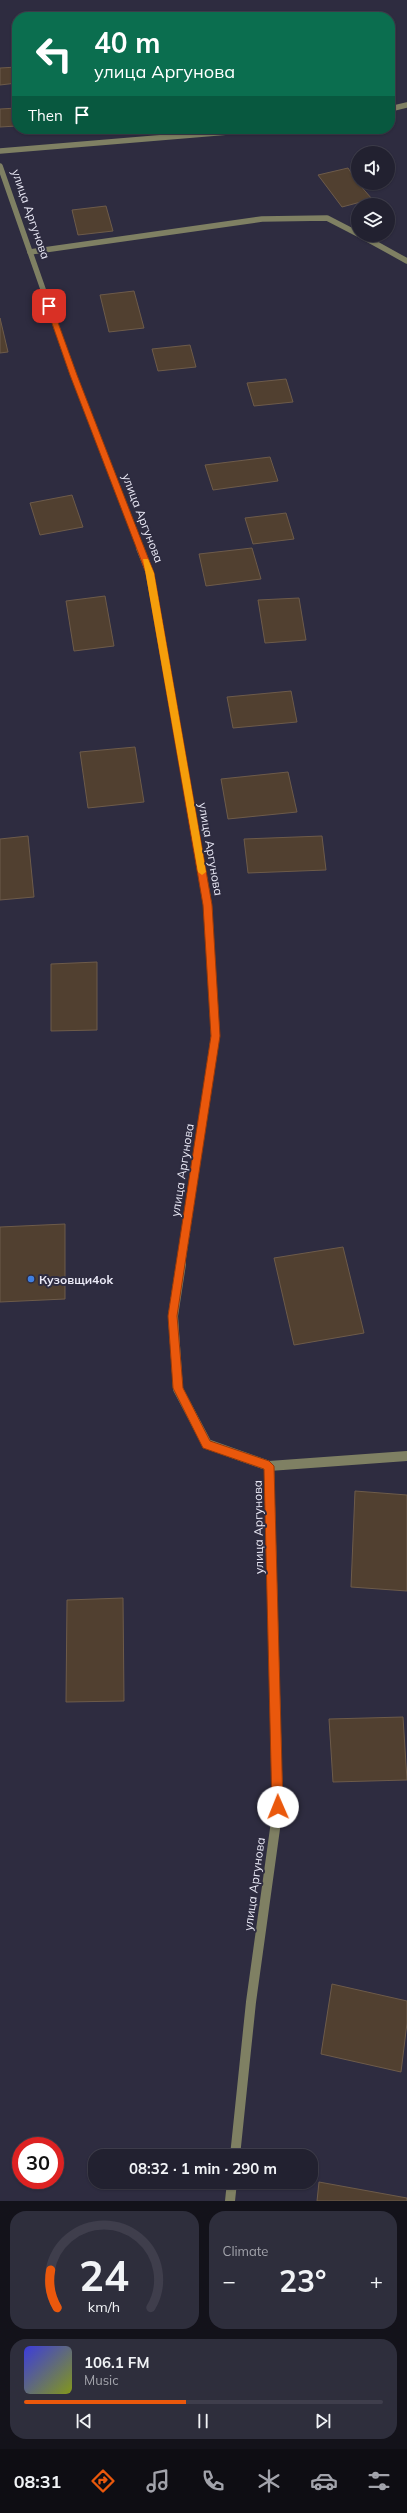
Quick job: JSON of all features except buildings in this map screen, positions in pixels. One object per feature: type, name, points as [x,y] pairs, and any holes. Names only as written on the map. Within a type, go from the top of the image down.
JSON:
[{"type":"street","points":[[395,107],[407,105]]},
{"type":"street","points":[[0,151],[205,134]]},
{"type":"street","name":"улица Аргунова","points":[[0,166],[73,375],[150,573],[208,905],[215,1036],[173,1316],[178,1388],[207,1444],[269,1466],[278,1807],[251,2002],[236,2149]]},
{"type":"street","points":[[30,252],[262,219],[327,218],[351,230]]},
{"type":"street","points":[[373,242],[407,261]]},
{"type":"street","points":[[269,1466],[407,1456]]},
{"type":"street","points":[[230,2201],[231,2189]]},
{"type":"slow traffic","points":[[145,561],[150,573],[202,872]]},
{"type":"place","name":"Кузовщи4оk","points":[[31,1279]]},
{"type":"route","points":[[49,306],[73,375],[150,573],[208,905],[215,1036],[173,1316],[178,1388],[207,1444],[269,1466],[278,1807]]}]
